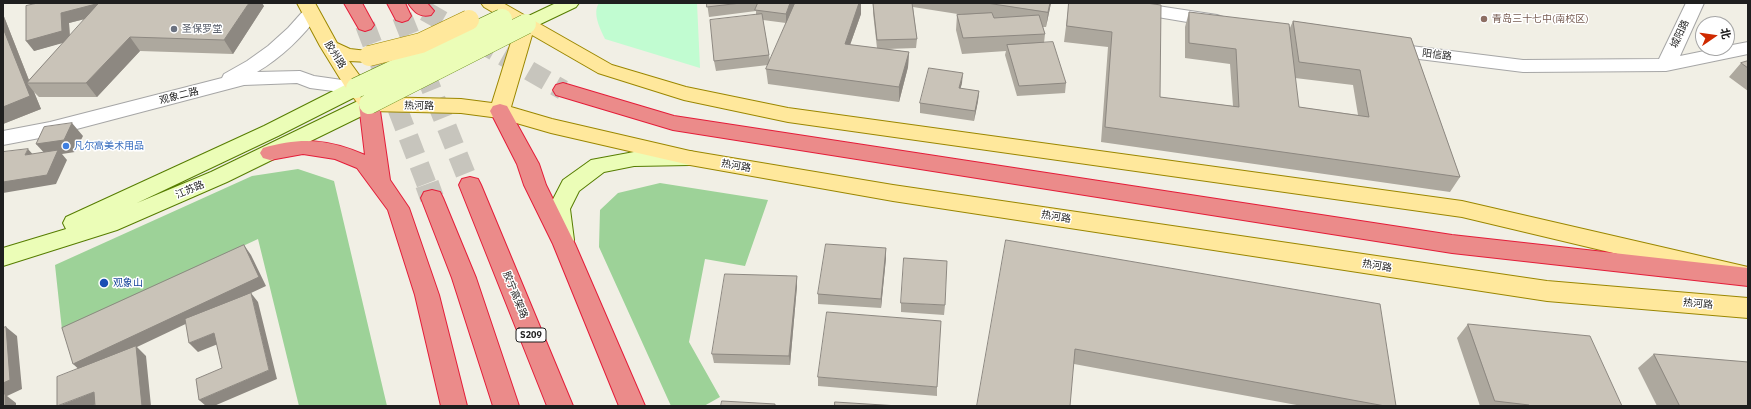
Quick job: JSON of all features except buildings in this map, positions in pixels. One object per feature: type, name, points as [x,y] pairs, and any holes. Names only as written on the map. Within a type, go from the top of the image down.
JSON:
[{"type":"highway","points":[[353,3],[365,25]]},
{"type":"highway","points":[[563,90],[681,124],[1452,244],[1748,277]]},
{"type":"highway","points":[[363,96],[379,180]]},
{"type":"highway","points":[[500,111],[528,164],[535,184],[564,244],[632,406]]},
{"type":"highway","points":[[270,153],[303,147],[339,152],[364,163],[379,180],[398,208],[427,295],[454,406]]},
{"type":"highway","name":"胶宁高架路","points":[[470,185],[560,406]]},
{"type":"highway","points":[[432,198],[464,278],[506,406]]},
{"type":"main road","points":[[329,46],[347,55],[369,56],[421,43],[469,20],[478,9],[479,3]]},
{"type":"main road","points":[[490,3],[605,69],[691,95],[788,115],[1462,209],[1748,277]]},
{"type":"main road","name":"胶州路","points":[[309,8],[329,46],[363,96]]},
{"type":"main road","points":[[500,111],[518,20]]},
{"type":"main road","name":"热河路","points":[[363,96],[500,111],[551,126],[690,158],[892,193],[1547,291],[1748,308]]},
{"type":"street","points":[[518,20],[538,3]]},
{"type":"street","points":[[363,96],[518,20],[570,3]]},
{"type":"street","points":[[1104,3],[1230,23]]},
{"type":"street","name":"城阳路","points":[[1666,65],[1695,3]]},
{"type":"street","points":[[201,90],[237,75],[269,54],[297,30],[309,8]]},
{"type":"street","name":"阳信路","points":[[1372,46],[1523,66],[1666,65],[1748,48]]},
{"type":"street","name":"观象二路","points":[[3,138],[50,129],[244,79],[300,77],[310,82],[363,96]]},
{"type":"street","name":"江苏路","points":[[3,257],[109,224],[219,177],[270,153],[363,96]]},
{"type":"street","name":"江苏路","points":[[3,257],[271,131],[363,96]]},
{"type":"street","points":[[564,244],[558,209],[571,186],[598,166],[634,159],[690,158]]},
{"type":"green space","points":[[599,3],[697,3],[700,68],[605,39],[599,26],[596,11]]},
{"type":"green space","points":[[298,169],[334,181],[387,406],[299,406],[258,239],[62,330],[55,265],[252,176]]},
{"type":"green space","points":[[660,183],[768,200],[745,266],[705,259],[689,342],[720,397],[704,406],[671,406],[599,247],[600,210],[618,193]]},
{"type":"tunnel","points":[[425,11],[563,90]]},
{"type":"tunnel","points":[[402,16],[470,185]]},
{"type":"tunnel","points":[[365,25],[427,185]]},
{"type":"tunnel","points":[[427,184],[432,198]]},
{"type":"place","name":"青岛三十七中(南校区)","points":[[1484,19]]},
{"type":"place","name":"圣保罗堂","points":[[174,29]]},
{"type":"place","name":"凡尔高美术用品","points":[[66,146]]},
{"type":"place","name":"观象山","points":[[104,283]]}]
